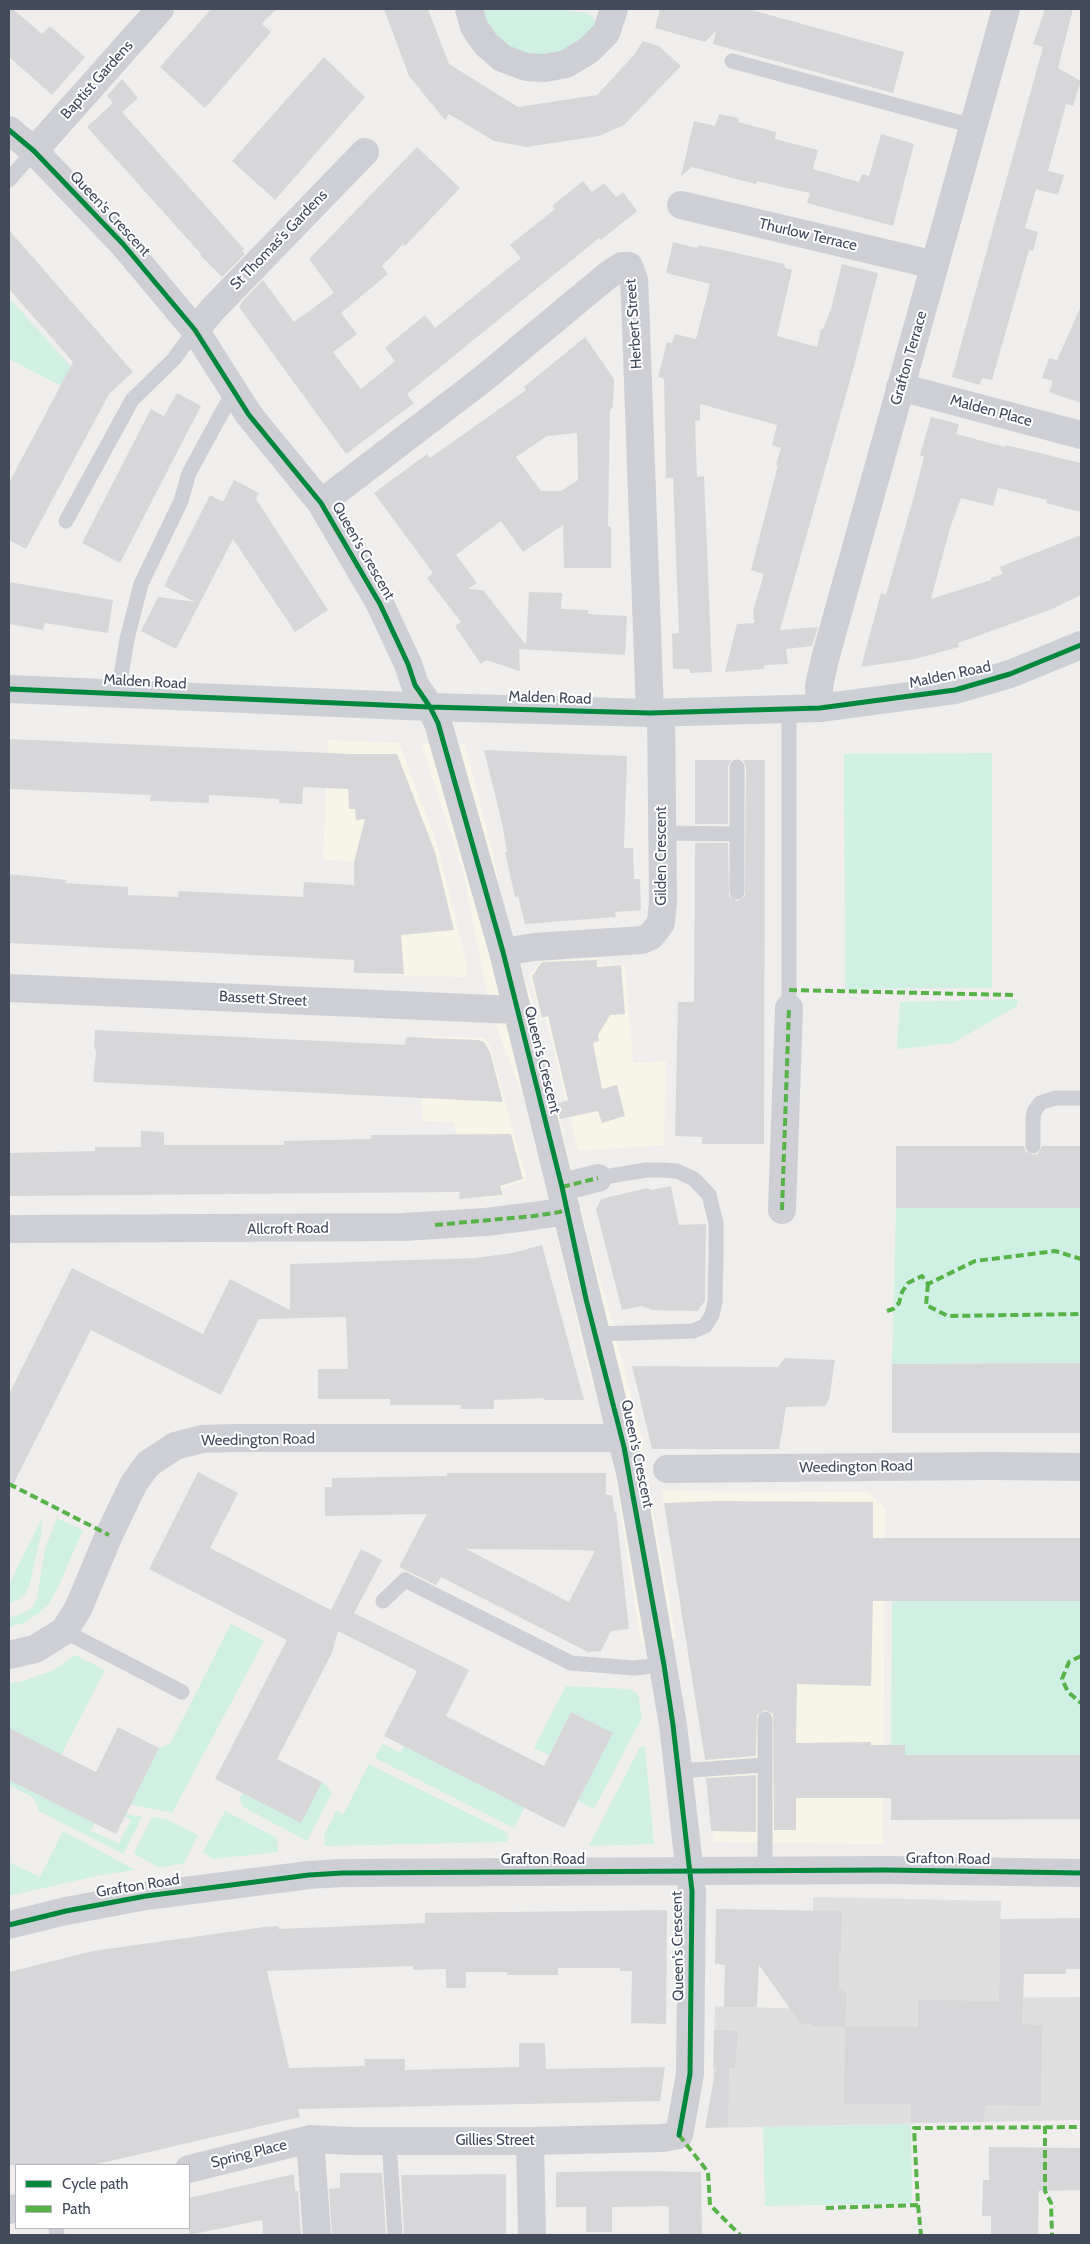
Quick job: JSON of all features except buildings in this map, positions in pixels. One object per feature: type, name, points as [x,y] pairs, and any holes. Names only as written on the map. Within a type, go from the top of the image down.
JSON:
[{"type":"main road","name":"Malden Road","points":[[9,689],[430,707],[656,713],[820,708],[955,690],[1010,674],[1081,645]]},
{"type":"street","name":"Baptist Gardens","points":[[34,151],[160,9]]},
{"type":"street","points":[[468,9],[474,27],[486,44],[502,58],[526,67],[545,68],[566,64],[589,50],[606,33],[614,9]]},
{"type":"street","name":"Grafton Terrace","points":[[820,708],[819,686],[823,666],[1006,9]]},
{"type":"street","name":"Queen's Crescent","points":[[9,130],[34,151],[123,244],[195,330],[250,415],[320,503],[380,604],[408,664],[415,685],[430,707],[445,744],[503,952],[630,1473],[664,1665],[679,1771],[692,1891],[690,2074],[679,2135]]},
{"type":"street","name":"St Thomas's Gardens","points":[[195,330],[212,310],[365,152]]},
{"type":"street","name":"Thurlow Terrace","points":[[681,205],[935,266]]},
{"type":"street","name":"Herbert Street","points":[[320,503],[483,380],[608,276],[622,266],[629,266],[634,280],[656,713]]},
{"type":"street","name":"Malden Place","points":[[900,387],[1081,435]]},
{"type":"street","name":"Gilden Crescent","points":[[503,952],[534,947],[642,940],[651,936],[660,923],[662,915],[662,833],[656,713]]},
{"type":"street","name":"Bassett Street","points":[[9,988],[516,1010]]},
{"type":"street","points":[[782,1210],[789,1008]]},
{"type":"street","points":[[564,1198],[598,1178]]},
{"type":"street","name":"Allcroft Road","points":[[9,1229],[230,1230],[435,1225],[560,1212],[564,1198]]},
{"type":"street","name":"Weedington Road","points":[[9,1655],[35,1649],[64,1631],[78,1609],[109,1535],[134,1483],[148,1464],[175,1446],[202,1439],[234,1438],[610,1438],[622,1441]]},
{"type":"street","name":"Weedington Road","points":[[630,1473],[662,1469],[1081,1467]]},
{"type":"street","name":"Grafton Road","points":[[9,1925],[66,1911],[146,1896],[308,1875],[764,1871],[1081,1873]]},
{"type":"street","name":"Gillies Street","points":[[310,2139],[530,2141],[664,2138],[679,2135]]},
{"type":"street","points":[[310,2139],[317,2235]]},
{"type":"street","name":"Spring Place","points":[[190,2168],[310,2139]]},
{"type":"street","points":[[530,2141],[532,2235]]},
{"type":"lane","points":[[732,61],[973,126]]},
{"type":"lane","points":[[9,180],[34,151]]},
{"type":"lane","points":[[66,521],[132,400],[174,359],[195,330]]},
{"type":"lane","points":[[118,694],[127,639],[141,584],[181,502],[190,473],[226,405],[238,395]]},
{"type":"lane","points":[[789,708],[789,1008]]},
{"type":"lane","points":[[736,892],[737,767]]},
{"type":"lane","points":[[662,833],[737,834]]},
{"type":"lane","points":[[1033,1146],[1033,1118],[1034,1112],[1040,1103],[1047,1099],[1081,1098]]},
{"type":"lane","points":[[596,1334],[684,1332],[693,1331],[705,1326],[712,1315],[715,1302],[716,1257],[716,1223],[709,1195],[694,1178],[677,1171],[646,1170],[598,1178]]},
{"type":"lane","points":[[383,1601],[405,1580],[570,1663],[634,1668],[664,1665]]},
{"type":"lane","points":[[64,1631],[182,1692]]},
{"type":"lane","points":[[764,1719],[764,1871]]},
{"type":"lane","points":[[679,1771],[764,1765]]},
{"type":"lane","points":[[389,2141],[395,2235]]},
{"type":"shaded area","points":[[328,740],[399,743],[437,843],[468,969],[463,977],[354,974],[356,926],[354,862],[323,859]]},
{"type":"shaded area","points":[[421,744],[465,744],[493,854],[507,930],[528,985],[589,1243],[613,1324],[642,1440],[676,1639],[659,1639],[641,1645],[609,1436],[588,1369],[528,1109],[491,1013],[462,868]]},
{"type":"shaded area","points":[[598,958],[599,965],[622,964],[625,966],[633,1063],[666,1061],[664,1145],[578,1151],[546,1018],[541,1020],[530,975],[541,961]]},
{"type":"shaded area","points":[[424,1036],[484,1038],[490,1047],[527,1180],[502,1188],[505,1196],[481,1199],[476,1170],[462,1151],[453,1122],[422,1121]]},
{"type":"shaded area","points":[[662,1491],[868,1492],[885,1508],[883,1844],[714,1842],[713,1832],[711,1832],[705,1761]]},
{"type":"shaded area","points":[[813,1897],[1001,1901],[999,1998],[1081,1997],[1081,2120],[705,2128],[713,2086],[715,2006],[812,2009]]},
{"type":"green space","points":[[482,9],[552,9],[588,13],[595,20],[594,26],[582,45],[550,55],[532,55],[505,46],[484,23]]},
{"type":"green space","points":[[11,300],[105,404],[102,407],[9,359],[9,303]]},
{"type":"green space","points":[[992,753],[992,988],[845,989],[844,754]]},
{"type":"green space","points":[[1018,999],[1017,1006],[953,1043],[897,1049],[900,1002]]},
{"type":"green space","points":[[896,1208],[1081,1208],[1081,1363],[892,1364]]},
{"type":"green space","points":[[42,1518],[42,1530],[29,1587],[19,1600],[9,1603],[9,1584]]},
{"type":"green space","points":[[57,1518],[83,1530],[59,1585],[49,1604],[36,1615],[24,1623],[9,1627],[9,1618],[26,1612],[33,1607],[37,1598],[45,1548]]},
{"type":"green space","points":[[892,1601],[1081,1601],[1081,1755],[905,1755],[905,1745],[891,1745]]},
{"type":"green space","points":[[231,1624],[264,1641],[172,1813],[129,1804],[159,1748],[170,1744]]},
{"type":"green space","points":[[75,1655],[105,1670],[61,1755],[9,1728],[9,1683],[20,1682],[54,1670]]},
{"type":"green space","points":[[566,1686],[629,1689],[638,1694],[642,1718],[594,1809],[578,1801],[612,1733],[571,1712],[549,1755],[534,1748]]},
{"type":"green space","points":[[383,1744],[400,1753],[404,1746],[525,1807],[514,1828],[375,1758]]},
{"type":"green space","points":[[640,1747],[645,1747],[654,1844],[589,1846]]},
{"type":"green space","points":[[369,1764],[506,1832],[509,1837],[506,1842],[325,1846],[324,1836],[336,1811],[344,1814]]},
{"type":"green space","points":[[9,1780],[95,1823],[91,1831],[119,1843],[131,1820],[124,1816],[125,1814],[142,1817],[123,1854],[39,1811],[34,1798],[9,1785]]},
{"type":"green space","points":[[322,1782],[332,1793],[307,1841],[243,1807],[240,1798],[245,1790]]},
{"type":"green space","points":[[225,1811],[277,1838],[278,1852],[212,1859],[203,1852]]},
{"type":"green space","points":[[152,1817],[168,1820],[198,1835],[184,1863],[159,1868],[134,1853]]},
{"type":"green space","points":[[63,1831],[135,1870],[96,1876],[9,1896],[9,1862],[40,1877]]},
{"type":"green space","points":[[911,2124],[912,2203],[765,2206],[763,2127]]},
{"type":"marked path","points":[[789,990],[1015,995]]},
{"type":"marked path","points":[[782,1210],[789,1008]]},
{"type":"marked path","points":[[562,1187],[598,1178]]},
{"type":"marked path","points":[[435,1225],[534,1216],[560,1212],[566,1208]]},
{"type":"marked path","points":[[887,1311],[893,1309],[899,1303],[902,1292],[908,1283],[922,1276],[928,1284],[975,1261],[1055,1251],[1081,1259]]},
{"type":"marked path","points":[[928,1284],[926,1305],[948,1316],[1081,1314]]},
{"type":"marked path","points":[[9,1484],[109,1535]]},
{"type":"marked path","points":[[1081,1656],[1069,1662],[1062,1679],[1068,1692],[1081,1703]]},
{"type":"marked path","points":[[1045,2126],[1045,2191],[1051,2203],[1052,2235]]},
{"type":"marked path","points":[[826,2208],[918,2205],[914,2128],[1081,2127]]},
{"type":"marked path","points":[[679,2135],[708,2172],[710,2205],[740,2235]]},
{"type":"marked path","points":[[918,2205],[921,2235]]},
{"type":"cycle path","points":[[9,130],[34,151],[123,244],[195,330],[249,415],[321,503],[380,604],[408,664],[415,685],[438,723],[503,952],[562,1187],[586,1299],[624,1447],[664,1665],[673,1725],[692,1891],[690,2074],[679,2135]]},
{"type":"cycle path","points":[[9,689],[430,707],[650,713],[820,708],[955,690],[1010,674],[1081,645]]},
{"type":"cycle path","points":[[9,1925],[66,1911],[146,1896],[309,1875],[342,1873],[886,1870],[1081,1873]]}]
